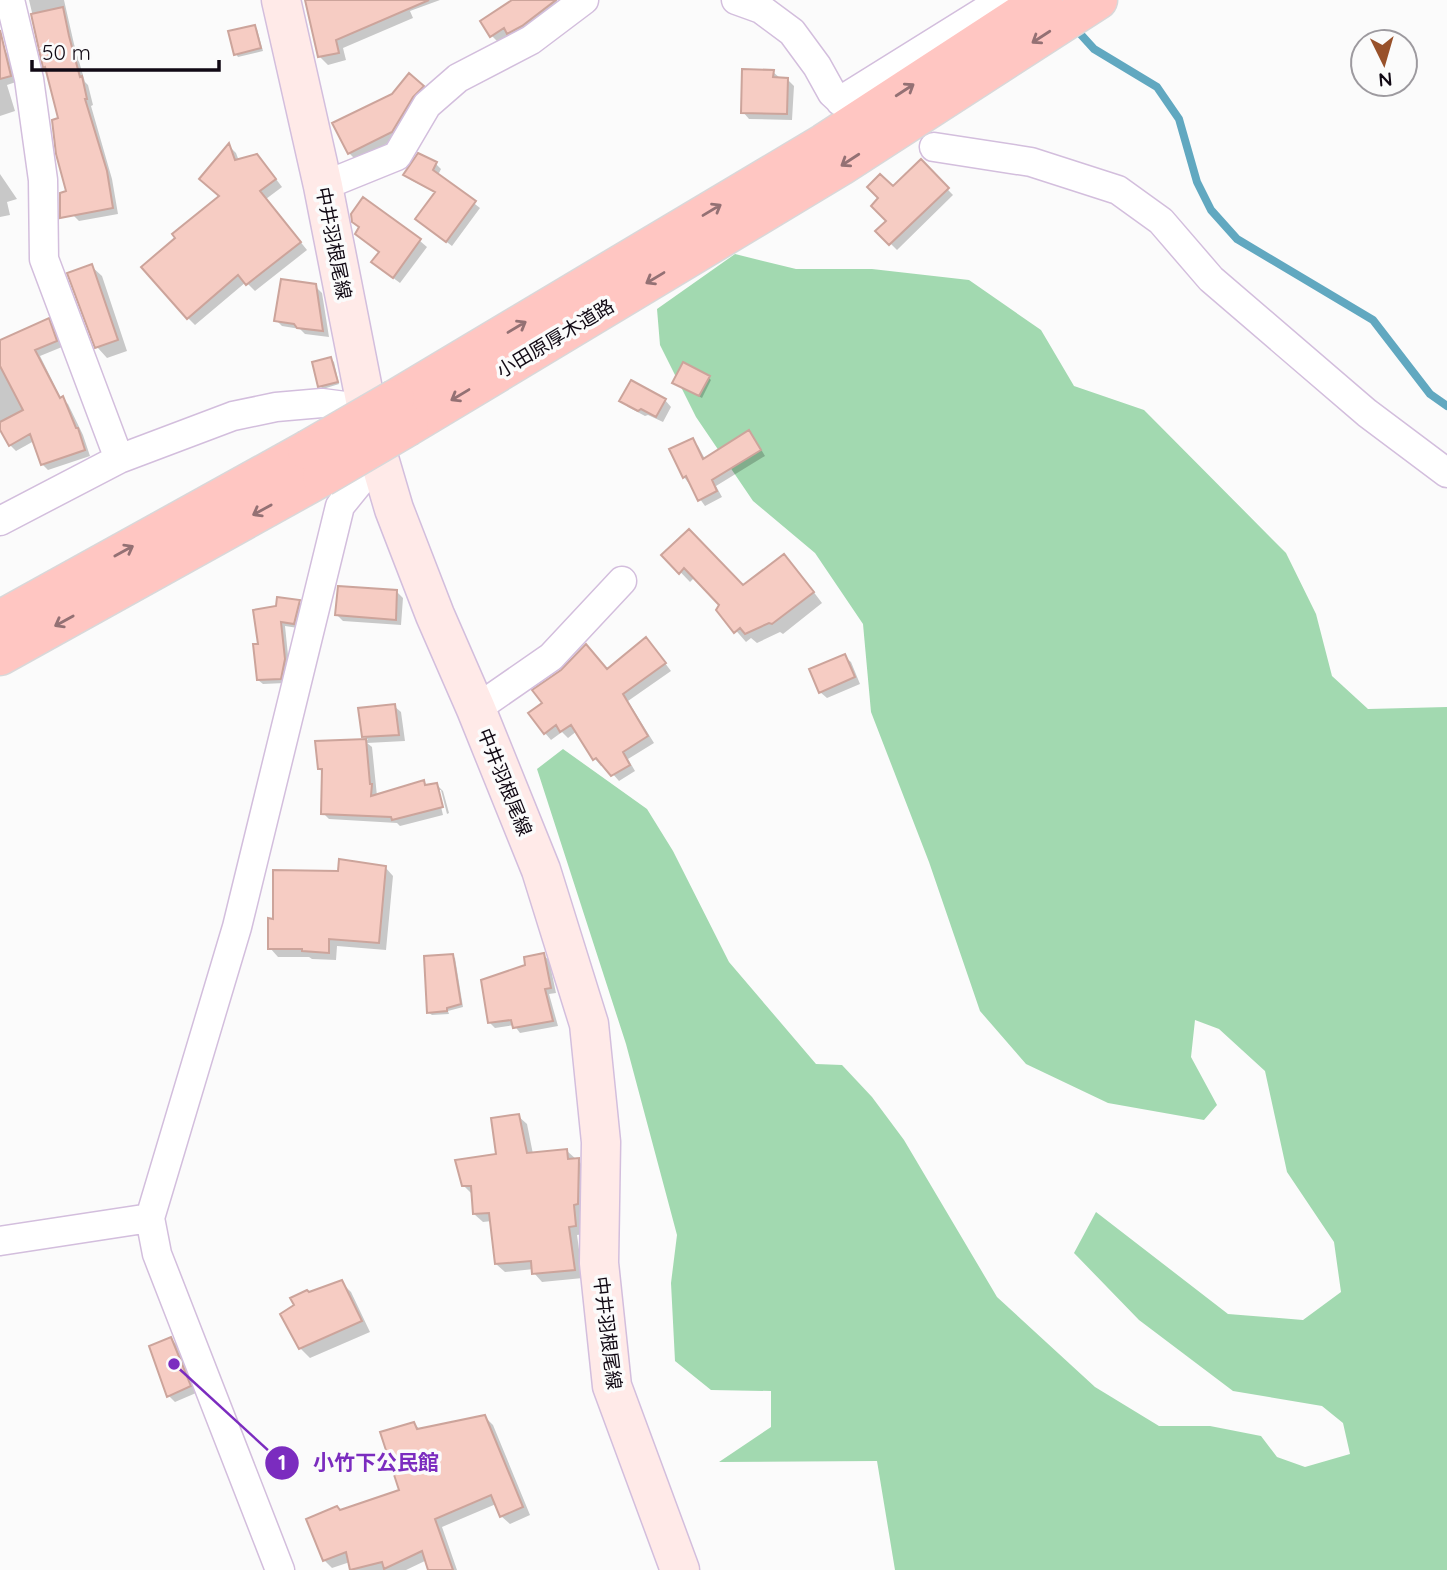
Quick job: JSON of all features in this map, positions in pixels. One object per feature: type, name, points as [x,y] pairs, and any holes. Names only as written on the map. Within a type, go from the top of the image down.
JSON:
[{"type":"highway","name":"小田原厚木道路","points":[[0,656],[315,463],[824,143],[1043,0]]},
{"type":"highway","name":"小田原厚木道路","points":[[391,413],[841,166],[1098,0]]},
{"type":"highway","name":"小田原厚木道路","points":[[0,620],[315,463]]},
{"type":"main road","name":"中井羽根尾線","points":[[281,0],[323,186],[391,413],[379,458],[394,509],[541,870],[589,1024],[601,1142],[599,1263],[611,1386],[680,1570]]},
{"type":"street","points":[[10,0],[29,79],[40,155],[44,259],[119,459]]},
{"type":"street","points":[[323,186],[397,156],[426,105],[457,78],[531,40],[584,0]]},
{"type":"street","points":[[736,0],[761,9],[792,32],[817,66],[832,93],[843,104],[1002,0]]},
{"type":"street","points":[[934,147],[1031,163],[1118,190],[1161,220],[1211,279],[1367,413],[1447,473]]},
{"type":"street","points":[[0,521],[119,459],[233,416],[276,407],[322,403],[391,413]]},
{"type":"street","points":[[280,1570],[157,1254],[150,1219],[237,927],[340,506],[379,458]]},
{"type":"street","points":[[476,709],[551,657],[622,582]]},
{"type":"street","points":[[0,1241],[150,1219]]},
{"type":"green space","points":[[735,254],[796,269],[872,269],[969,280],[1041,330],[1074,386],[1144,410],[1286,553],[1316,614],[1332,676],[1368,709],[1447,707],[1447,1570],[895,1570],[877,1461],[719,1462],[771,1427],[771,1391],[711,1390],[675,1361],[671,1283],[677,1235],[626,1044],[537,769],[563,749],[647,809],[673,851],[729,962],[816,1064],[842,1065],[872,1097],[904,1140],[997,1297],[1095,1387],[1159,1426],[1210,1426],[1261,1436],[1277,1457],[1305,1467],[1350,1454],[1343,1423],[1322,1406],[1233,1391],[1139,1320],[1074,1253],[1096,1212],[1228,1314],[1303,1320],[1341,1292],[1334,1242],[1287,1172],[1265,1071],[1219,1029],[1195,1020],[1191,1057],[1217,1105],[1204,1120],[1108,1103],[1026,1064],[980,1011],[929,862],[871,712],[863,624],[815,553],[753,501],[696,417],[660,345],[657,309]]},
{"type":"building","points":[[305,0],[429,0],[336,40],[339,53],[318,57]]},
{"type":"building","points":[[512,0],[556,0],[522,26],[507,34],[504,28],[490,37],[480,21]]},
{"type":"building","points":[[63,7],[80,77],[82,76],[85,99],[107,171],[113,208],[60,218],[60,193],[66,191],[56,154],[52,120],[58,118],[31,14]]},
{"type":"building","points":[[255,25],[261,48],[234,55],[228,31]]},
{"type":"building","points":[[0,30],[11,76],[0,79]]},
{"type":"building","points":[[742,69],[774,70],[773,77],[788,78],[787,114],[741,113]]},
{"type":"building","points":[[409,73],[424,86],[413,97],[392,132],[348,154],[332,123],[392,94]]},
{"type":"building","points":[[229,143],[235,160],[257,154],[276,179],[260,191],[301,242],[246,285],[238,275],[187,319],[141,267],[175,238],[172,234],[219,196],[199,179]]},
{"type":"building","points":[[418,153],[437,162],[433,170],[476,201],[446,242],[415,219],[435,192],[403,175]]},
{"type":"building","points":[[921,159],[949,188],[889,245],[875,231],[886,221],[871,206],[878,198],[867,187],[880,174],[893,186]]},
{"type":"building","points":[[363,197],[421,239],[393,278],[371,262],[379,252],[355,234],[359,227],[352,222],[351,214]]},
{"type":"building","points":[[92,264],[118,340],[95,348],[67,273]]},
{"type":"building","points":[[281,279],[316,284],[323,331],[297,328],[294,324],[274,321]]},
{"type":"building","points":[[49,318],[57,341],[35,350],[60,398],[63,396],[85,450],[41,465],[30,434],[9,446],[0,430],[0,422],[23,410],[0,366],[0,340]]},
{"type":"building","points":[[331,357],[338,382],[318,387],[312,362]]},
{"type":"building","points":[[683,362],[710,376],[699,396],[672,383]]},
{"type":"building","points":[[631,380],[666,399],[656,417],[619,401]]},
{"type":"building","points":[[749,430],[761,450],[712,480],[717,491],[698,501],[669,449],[693,438],[703,459]]},
{"type":"building","points":[[689,529],[743,585],[784,554],[814,592],[772,624],[745,634],[740,628],[734,633],[716,610],[719,605],[684,568],[679,574],[661,555]]},
{"type":"building","points":[[338,586],[397,590],[396,620],[335,615]]},
{"type":"building","points":[[277,597],[300,600],[294,624],[281,622],[285,659],[281,679],[257,680],[253,644],[258,644],[253,610],[276,606]]},
{"type":"building","points":[[646,637],[666,663],[623,694],[648,736],[623,752],[630,765],[611,776],[596,758],[593,760],[571,725],[560,732],[556,725],[544,734],[528,713],[542,703],[532,690],[561,670],[586,644],[607,669]]},
{"type":"building","points":[[845,654],[855,677],[819,693],[809,669]]},
{"type":"building","points":[[395,704],[399,735],[362,737],[358,708]]},
{"type":"building","points":[[366,739],[371,796],[424,780],[425,785],[437,783],[443,807],[392,820],[391,817],[321,814],[322,769],[318,769],[315,741]]},
{"type":"building","points":[[339,859],[386,866],[379,943],[329,939],[329,953],[302,949],[268,949],[268,918],[273,919],[273,870],[338,871]]},
{"type":"building","points":[[544,953],[551,988],[545,989],[553,1021],[513,1028],[511,1020],[488,1023],[481,980],[525,965],[524,957]]},
{"type":"building","points":[[453,954],[461,1004],[447,1008],[447,1011],[427,1013],[424,956]]},
{"type":"building","points":[[519,1114],[527,1153],[567,1149],[568,1159],[579,1158],[578,1204],[574,1205],[576,1226],[569,1227],[575,1270],[532,1274],[531,1261],[495,1264],[489,1213],[473,1214],[471,1186],[462,1186],[455,1160],[496,1154],[491,1118]]},
{"type":"building","points":[[342,1280],[362,1321],[299,1349],[280,1314],[294,1305],[290,1298]]},
{"type":"building","points":[[171,1337],[191,1386],[167,1397],[149,1346]]},
{"type":"building","points":[[485,1415],[523,1507],[500,1517],[491,1495],[435,1519],[453,1570],[428,1570],[422,1551],[384,1569],[382,1562],[350,1570],[346,1552],[323,1561],[306,1519],[337,1506],[340,1510],[399,1490],[380,1432],[414,1422],[417,1429]]},
{"type":"waterway","points":[[1074,27],[1094,49],[1157,87],[1179,119],[1197,182],[1211,210],[1237,239],[1373,320],[1430,394],[1447,406]]},
{"type":"place","name":"小竹下公民館","points":[[174,1364]]}]
